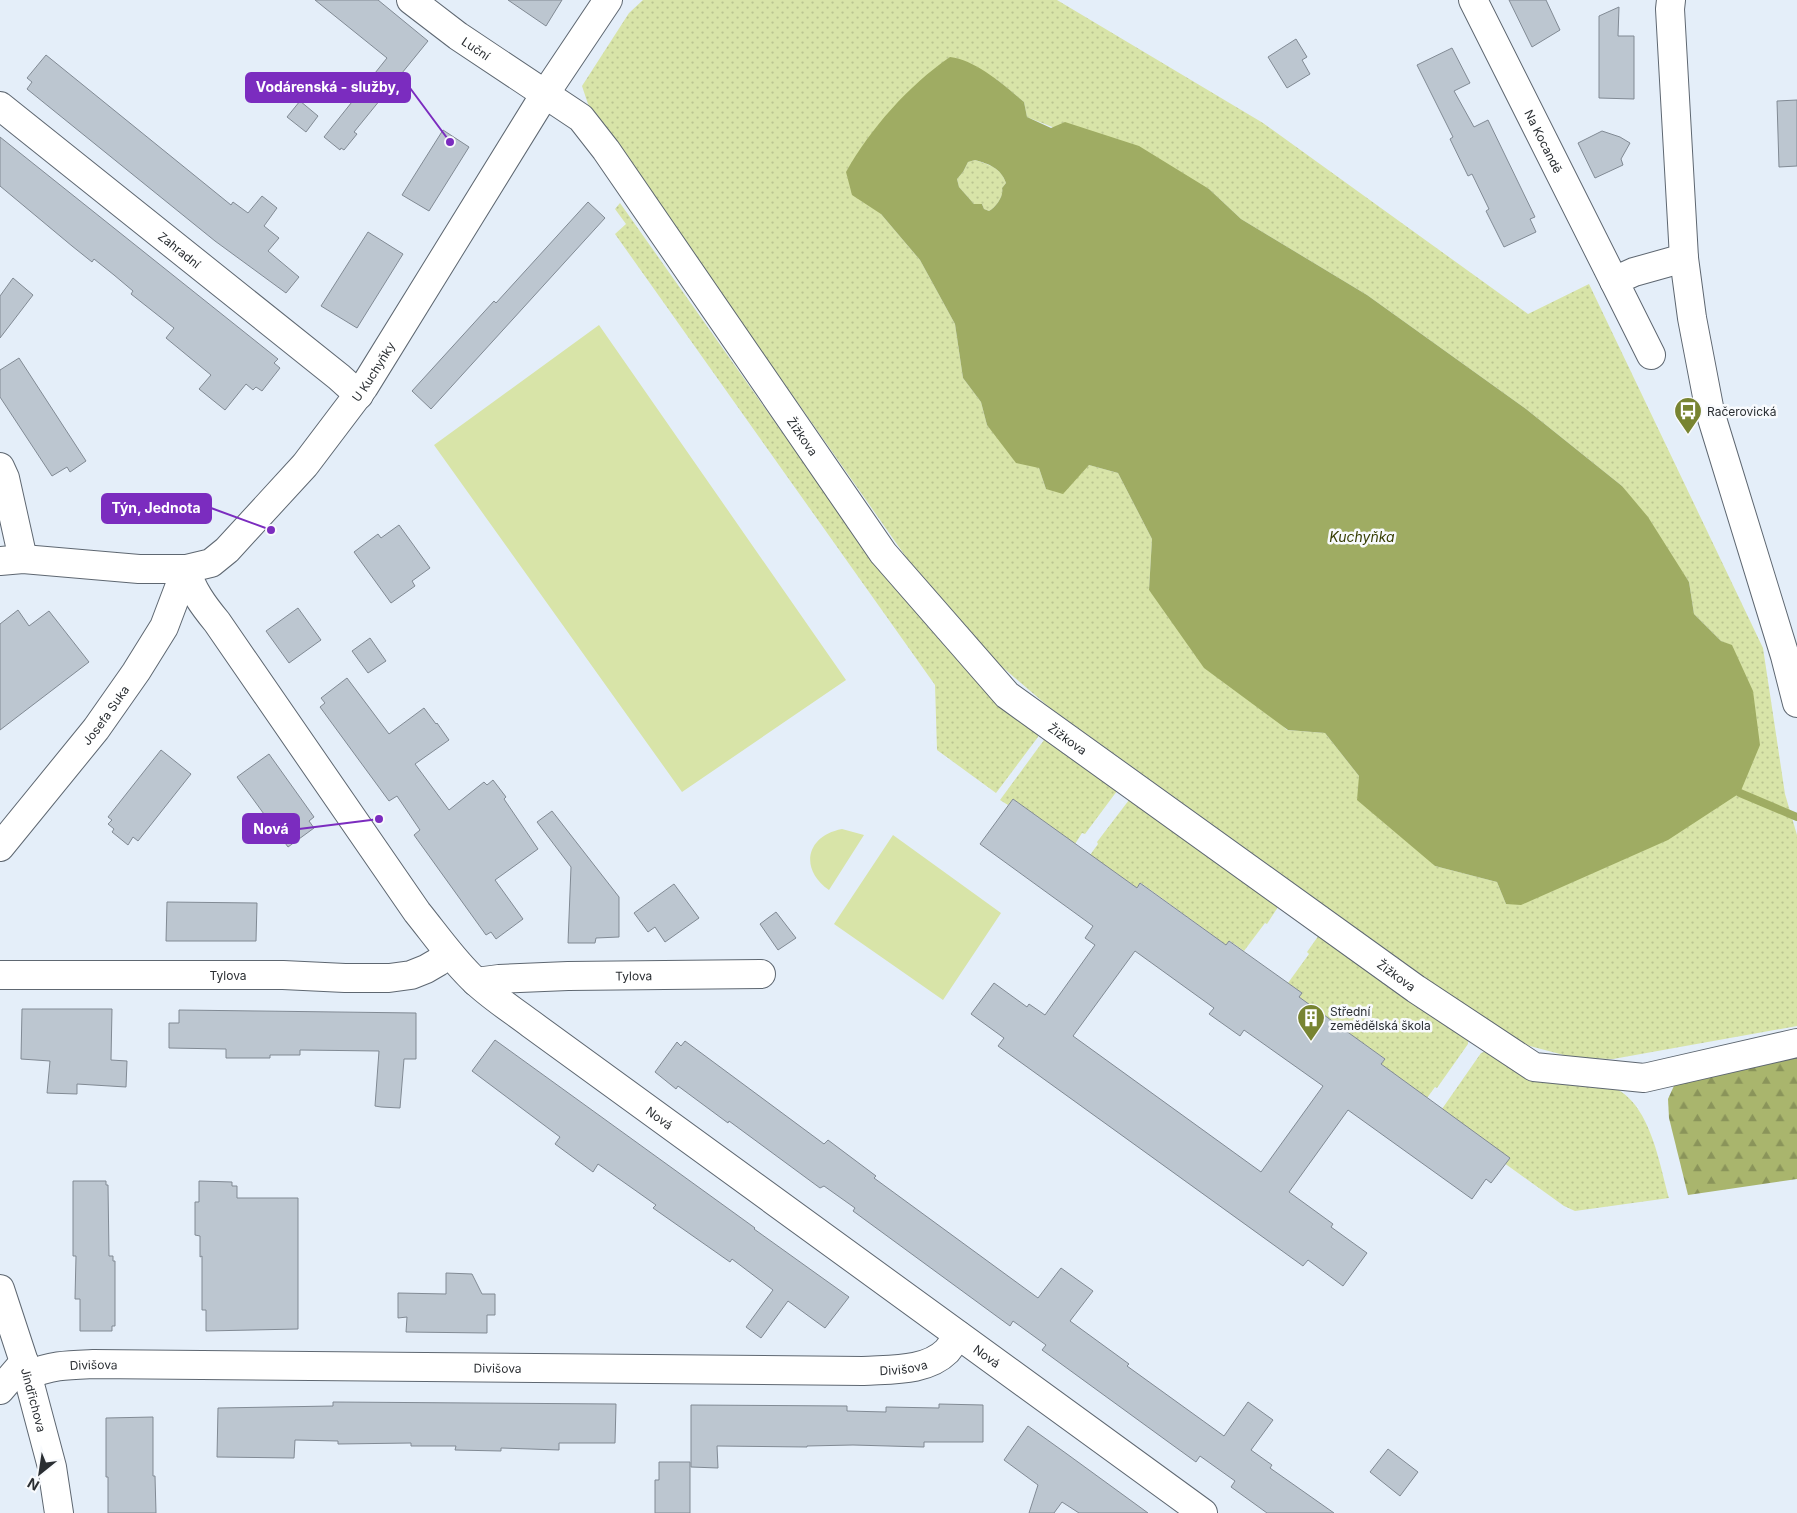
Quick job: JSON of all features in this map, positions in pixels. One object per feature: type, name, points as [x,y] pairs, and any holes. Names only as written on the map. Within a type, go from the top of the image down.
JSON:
[{"type":"street","name":"Luční","points":[[411,0],[458,36],[545,94]]},
{"type":"street","name":"U Kuchyňky","points":[[12,560],[139,569],[186,569],[211,563],[227,550],[304,465],[359,395],[545,94],[608,0]]},
{"type":"street","name":"Na Kocandě","points":[[1473,0],[1651,355]]},
{"type":"street","points":[[1671,0],[1684,258],[1692,318],[1710,412],[1785,656],[1797,703]]},
{"type":"street","name":"Žižkova","points":[[545,94],[581,118],[606,150],[883,552],[1007,695],[1416,989],[1534,1066],[1644,1078],[1797,1043]]},
{"type":"street","name":"Zahradní","points":[[0,106],[359,395]]},
{"type":"street","points":[[1614,281],[1634,272],[1684,258]]},
{"type":"street","points":[[0,468],[5,478],[12,560]]},
{"type":"street","name":"Josefa Suka","points":[[0,847],[96,729],[136,672],[164,627],[186,569]]},
{"type":"street","name":"Nová","points":[[186,569],[199,600],[217,622],[417,912],[448,952],[476,982],[517,1014],[1204,1513]]},
{"type":"street","name":"Tylova","points":[[0,975],[273,975],[389,978],[411,975],[426,969],[438,962],[448,952]]},
{"type":"street","name":"Tylova","points":[[476,982],[568,976],[762,974]]},
{"type":"street","name":"Jindřichova","points":[[0,1289],[25,1368],[52,1467],[59,1513]]},
{"type":"street","name":"Divišova","points":[[25,1368],[93,1364],[863,1371],[910,1368],[932,1362],[947,1351],[958,1335]]},
{"type":"street","points":[[0,1390],[25,1368]]},
{"type":"shaded area","points":[[643,0],[1057,0],[1263,123],[1528,314],[1589,284],[1763,648],[1785,794],[1797,835],[1797,1026],[1613,1059],[1575,1058],[1526,1045],[1488,1023],[1049,707],[1000,665],[906,557],[588,104],[582,86],[629,13]],"holes":[[[996,79],[1024,102],[1027,117],[1209,189],[1241,219],[1367,295],[1526,409],[1622,486],[1689,582],[1694,614],[1721,641],[1732,646],[1506,904],[1497,882],[1435,866],[1325,733],[1287,730],[1149,590],[1152,539],[1118,473],[1089,465],[1046,489],[1039,468],[987,425],[981,402],[963,378],[955,324],[920,260],[881,214]]]},
{"type":"shaded area","points":[[975,160],[998,170],[1006,183],[1002,188],[999,201],[989,211],[984,209],[982,204],[974,204],[959,187],[957,179],[968,162]]},
{"type":"shaded area","points":[[620,203],[883,575],[974,679],[979,674],[1040,727],[1038,737],[996,793],[937,750],[935,685],[615,234],[626,224],[615,209]]},
{"type":"shaded area","points":[[599,325],[846,680],[682,792],[434,445]]},
{"type":"shaded area","points":[[1053,737],[1117,791],[1085,834],[1082,833],[1075,844],[1013,799],[1008,805],[1000,800],[1044,740]]},
{"type":"shaded area","points":[[1137,798],[1278,907],[1267,924],[1265,923],[1244,951],[1230,941],[1226,945],[1141,883],[1137,888],[1090,855],[1098,844],[1097,842],[1129,800]]},
{"type":"shaded area","points":[[842,829],[864,835],[829,890],[819,882],[813,873],[810,863],[811,854],[814,846],[821,839],[830,833]]},
{"type":"shaded area","points":[[893,835],[1001,913],[943,1000],[834,924]]},
{"type":"shaded area","points":[[1319,935],[1468,1036],[1468,1044],[1437,1088],[1435,1087],[1427,1098],[1381,1064],[1385,1059],[1299,997],[1302,993],[1288,983],[1309,954],[1307,952]]},
{"type":"shaded area","points":[[1489,1050],[1612,1087],[1625,1095],[1636,1106],[1651,1135],[1669,1198],[1575,1211],[1564,1206],[1500,1160],[1442,1109],[1481,1053]]},
{"type":"green space","points":[[1797,1052],[1797,1179],[1688,1195],[1669,1118],[1668,1099],[1678,1077]]},
{"type":"water","name":"Kuchyňka","points":[[950,57],[960,59],[980,68],[1008,88],[1024,102],[1027,117],[1051,128],[1065,122],[1139,146],[1209,189],[1241,219],[1367,295],[1526,409],[1622,486],[1648,517],[1689,582],[1694,614],[1721,641],[1732,645],[1753,691],[1760,745],[1740,793],[1668,840],[1521,905],[1506,904],[1497,882],[1435,866],[1357,800],[1359,776],[1325,733],[1288,730],[1204,668],[1149,590],[1152,539],[1118,473],[1089,465],[1063,494],[1046,489],[1039,468],[1016,463],[987,425],[981,402],[963,378],[955,324],[920,260],[881,214],[852,195],[846,172],[856,156],[892,109],[934,68]],"holes":[[[975,160],[998,170],[1006,183],[1002,188],[999,201],[989,211],[984,209],[982,204],[974,204],[959,187],[957,179],[968,162]]]},
{"type":"building","points":[[315,0],[378,0],[428,41],[354,132],[357,134],[344,150],[341,148],[340,150],[324,137],[387,58]]},
{"type":"building","points":[[508,0],[562,0],[546,26]]},
{"type":"building","points":[[1509,0],[1546,0],[1560,30],[1532,47]]},
{"type":"building","points":[[1619,7],[1618,36],[1634,36],[1634,99],[1599,98],[1599,16]]},
{"type":"building","points":[[1296,39],[1307,57],[1302,60],[1310,74],[1287,88],[1268,57]]},
{"type":"building","points":[[1452,48],[1470,83],[1454,91],[1474,127],[1488,120],[1535,217],[1530,219],[1536,232],[1504,247],[1486,211],[1489,209],[1472,174],[1468,176],[1450,139],[1453,137],[1417,65]]},
{"type":"building","points":[[46,55],[231,205],[233,202],[248,213],[262,196],[277,208],[264,226],[279,238],[268,251],[299,277],[286,293],[215,241],[27,89],[32,82],[27,78]]},
{"type":"building","points":[[1797,100],[1797,166],[1779,167],[1777,101]]},
{"type":"building","points":[[300,101],[318,116],[306,132],[287,117]]},
{"type":"building","points":[[443,130],[469,147],[429,211],[402,195]]},
{"type":"building","points":[[1602,131],[1620,137],[1630,143],[1621,159],[1623,165],[1595,178],[1578,143]]},
{"type":"building","points":[[0,137],[278,359],[274,363],[280,368],[262,391],[256,387],[253,390],[246,384],[225,410],[199,389],[211,375],[166,338],[174,328],[131,294],[133,291],[114,275],[94,259],[92,262],[0,186]]},
{"type":"building","points":[[588,202],[605,218],[431,409],[412,391],[494,301],[496,303]]},
{"type":"building","points":[[368,232],[403,254],[357,328],[321,306]]},
{"type":"building","points":[[13,278],[33,295],[0,338],[0,296]]},
{"type":"building","points":[[19,358],[86,461],[70,472],[67,467],[52,476],[0,397],[0,370]]},
{"type":"building","points":[[399,525],[430,568],[412,581],[415,586],[391,603],[354,552],[378,534],[381,538]]},
{"type":"building","points":[[298,608],[321,640],[289,663],[266,631]]},
{"type":"building","points":[[18,610],[29,626],[49,611],[89,662],[0,730],[0,624]]},
{"type":"building","points":[[370,638],[386,661],[368,673],[352,651]]},
{"type":"building","points":[[347,678],[389,734],[424,708],[437,723],[449,740],[415,764],[449,810],[484,782],[487,785],[493,780],[506,797],[504,799],[538,849],[495,880],[523,919],[496,939],[491,932],[486,935],[414,835],[420,830],[397,796],[389,801],[320,707],[325,703],[321,698]]},
{"type":"building","points":[[161,750],[191,774],[138,841],[133,837],[128,845],[112,832],[114,829],[108,824],[112,820],[108,817]]},
{"type":"building","points":[[269,754],[314,817],[309,821],[314,828],[288,847],[237,777]]},
{"type":"building","name":"Střední zemědělská škola","points":[[1013,799],[1137,888],[1140,883],[1226,945],[1229,941],[1302,993],[1299,997],[1385,1059],[1381,1064],[1510,1158],[1491,1183],[1486,1179],[1472,1199],[1348,1110],[1289,1192],[1333,1224],[1331,1227],[1367,1253],[1343,1286],[1308,1260],[1303,1266],[998,1046],[1004,1038],[971,1014],[994,983],[1027,1007],[1029,1004],[1045,1015],[1095,945],[1085,938],[1093,926],[980,844]],"holes":[[[1135,951],[1214,1008],[1209,1014],[1240,1036],[1244,1030],[1323,1086],[1261,1172],[1073,1036]]]},
{"type":"building","points":[[552,811],[619,897],[619,937],[596,938],[595,943],[568,943],[571,867],[537,822]]},
{"type":"building","points":[[674,884],[699,918],[665,942],[655,927],[648,932],[634,913]]},
{"type":"building","points":[[167,902],[257,903],[256,941],[166,941]]},
{"type":"building","points":[[776,912],[796,938],[778,950],[760,924]]},
{"type":"building","points":[[22,1009],[112,1009],[111,1060],[127,1061],[126,1087],[77,1084],[77,1094],[47,1093],[50,1061],[21,1059]]},
{"type":"building","points":[[179,1010],[416,1013],[416,1059],[404,1059],[400,1108],[375,1106],[379,1051],[300,1050],[300,1055],[270,1055],[270,1058],[226,1058],[226,1049],[169,1048],[169,1023],[179,1023]]},
{"type":"building","points":[[495,1040],[849,1297],[825,1328],[788,1301],[761,1338],[746,1327],[773,1290],[732,1259],[730,1262],[653,1208],[656,1205],[598,1164],[593,1172],[555,1144],[560,1137],[472,1071]]},
{"type":"building","points":[[685,1041],[824,1144],[828,1140],[876,1176],[874,1178],[1038,1298],[1061,1268],[1093,1291],[1070,1321],[1129,1364],[1127,1366],[1224,1436],[1248,1402],[1273,1420],[1251,1450],[1272,1465],[1270,1468],[1334,1513],[1267,1513],[1231,1487],[1235,1481],[1200,1456],[1196,1462],[1042,1350],[1046,1345],[1013,1321],[1010,1326],[853,1211],[855,1208],[824,1186],[820,1188],[729,1121],[728,1123],[678,1086],[676,1089],[655,1072],[677,1042],[681,1046]]},
{"type":"building","points":[[73,1181],[106,1181],[106,1185],[108,1185],[109,1256],[113,1256],[113,1261],[115,1261],[115,1326],[112,1326],[112,1331],[80,1331],[80,1299],[75,1299],[76,1256],[73,1256]]},
{"type":"building","points":[[199,1181],[232,1182],[232,1186],[237,1186],[237,1198],[298,1198],[298,1329],[206,1331],[206,1310],[202,1310],[200,1236],[195,1235],[195,1202],[199,1202]]},
{"type":"building","points":[[446,1273],[472,1274],[482,1294],[495,1294],[495,1315],[487,1315],[487,1333],[406,1332],[407,1317],[398,1318],[398,1293],[446,1294]]},
{"type":"building","points":[[333,1402],[616,1404],[615,1443],[559,1443],[559,1450],[501,1448],[501,1451],[455,1450],[456,1446],[411,1446],[411,1443],[338,1444],[338,1441],[295,1440],[294,1458],[217,1457],[218,1408],[333,1406]]},
{"type":"building","points":[[939,1404],[983,1405],[983,1442],[924,1442],[924,1447],[853,1445],[807,1447],[717,1446],[718,1468],[691,1467],[691,1405],[847,1406],[847,1411],[886,1412],[886,1407],[939,1408]]},
{"type":"building","points":[[153,1417],[153,1476],[155,1476],[156,1513],[108,1513],[106,1418]]},
{"type":"building","points":[[1028,1426],[1148,1513],[1079,1513],[1062,1502],[1054,1513],[1029,1513],[1038,1485],[1004,1460]]},
{"type":"building","points":[[1388,1449],[1418,1472],[1400,1496],[1370,1472]]},
{"type":"building","points":[[659,1462],[690,1462],[690,1513],[655,1513],[655,1480],[659,1480]]},
{"type":"waterway","points":[[1740,793],[1797,817]]},
{"type":"place","name":"Vodárenská - služby,","points":[[450,142]]},
{"type":"place","name":"Račerovická","points":[[1688,435]]},
{"type":"place","name":"Týn, Jednota","points":[[271,530]]},
{"type":"place","name":"Nová","points":[[379,819]]},
{"type":"place","name":"Střední zemědělská škola","points":[[1311,1042]]}]
